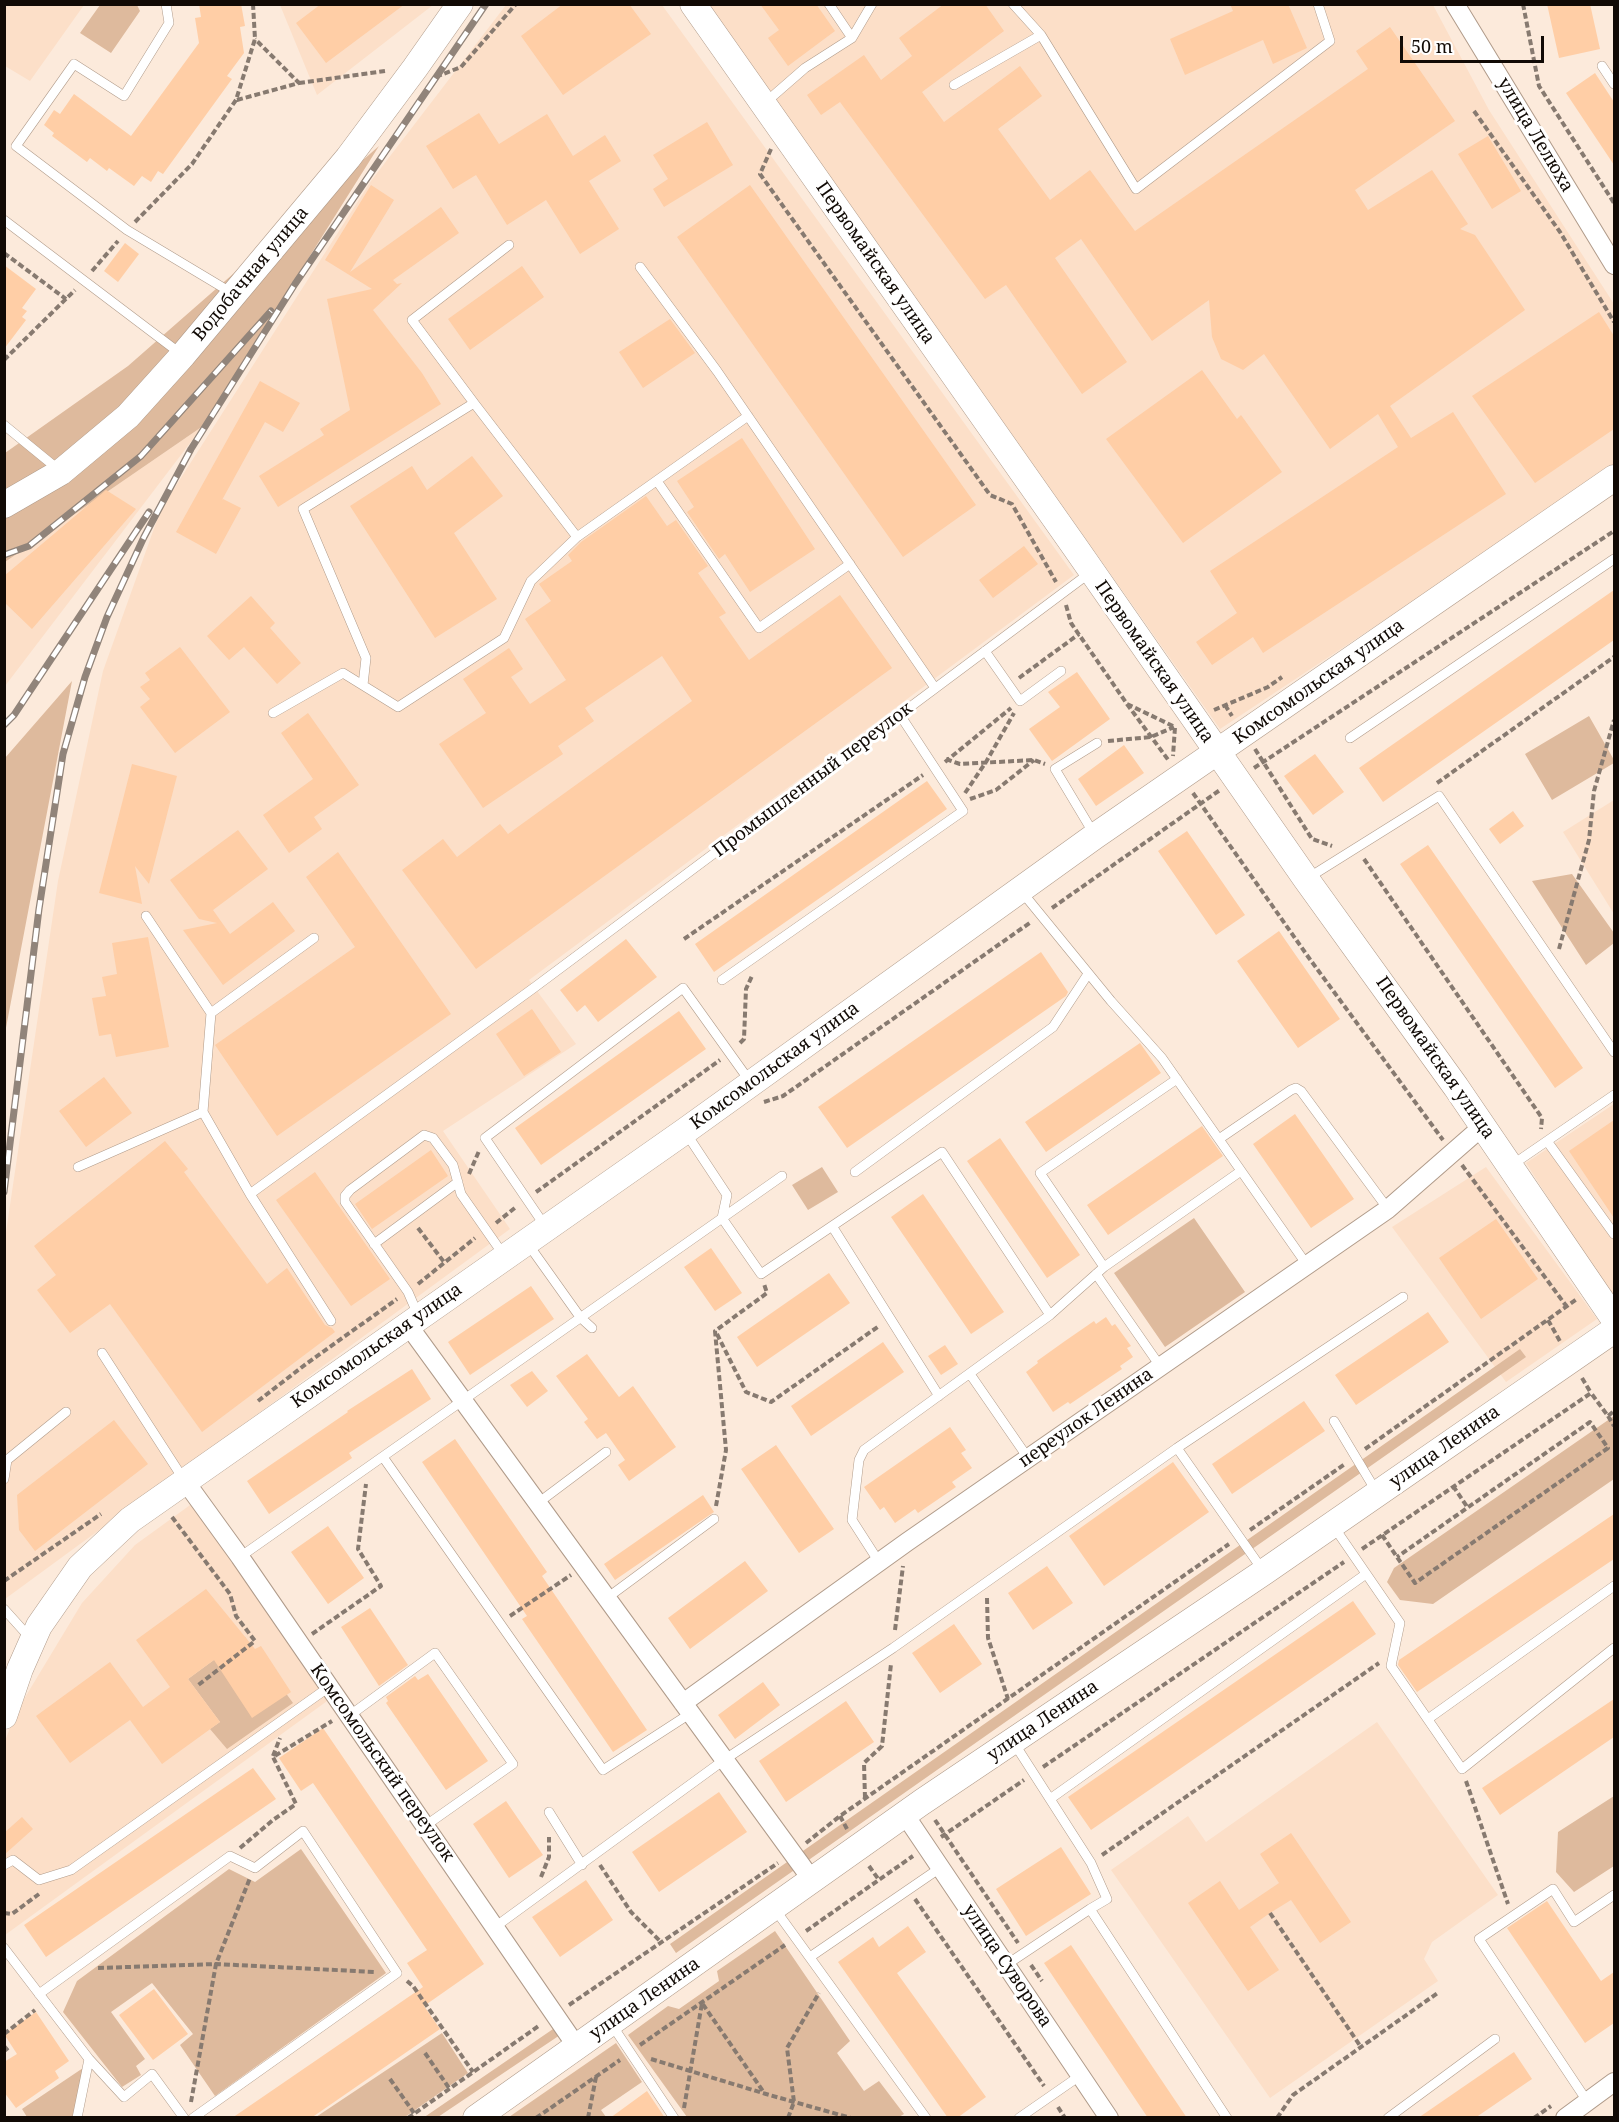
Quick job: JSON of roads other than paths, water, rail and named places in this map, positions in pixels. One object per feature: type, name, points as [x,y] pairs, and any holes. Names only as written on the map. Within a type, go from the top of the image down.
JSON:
[{"type":"main road","name":"Водобачная улица","points":[[4,505],[61,472],[128,416],[183,355],[348,158],[460,4]]},
{"type":"main road","name":"Первомайская улица","points":[[693,4],[1236,780],[1483,1126],[1614,1319]]},
{"type":"main road","name":"Комсомольская улица","points":[[4,1716],[39,1626],[80,1567],[130,1520],[685,1131],[754,1094],[1095,836],[1614,478]]},
{"type":"main road","name":"улица Ленина","points":[[476,2118],[904,1815],[1333,1525],[1614,1329]]},
{"type":"street","name":"улица Лелюха","points":[[1455,4],[1614,265]]},
{"type":"street","name":"переулок Ленина","points":[[687,1708],[907,1542],[1388,1209],[1483,1126]]},
{"type":"street","points":[[413,1321],[463,1401],[812,1880]]},
{"type":"street","name":"Комсомольский переулок","points":[[185,1481],[240,1557],[577,2047]]},
{"type":"street","name":"улица Суворова","points":[[904,1815],[1109,2118]]},
{"type":"street","points":[[1564,2118],[1614,2082]]},
{"type":"lane","points":[[166,4],[170,23],[124,96],[74,64],[16,146],[127,230],[234,295]]},
{"type":"lane","points":[[829,4],[852,38]]},
{"type":"lane","points":[[764,104],[805,68],[852,38],[872,4]]},
{"type":"lane","points":[[1013,4],[1041,35],[1136,189],[1330,41],[1317,4]]},
{"type":"lane","points":[[954,85],[1041,35]]},
{"type":"lane","points":[[1602,66],[1614,84]]},
{"type":"lane","points":[[4,220],[183,355]]},
{"type":"lane","points":[[509,245],[412,320],[577,537]]},
{"type":"lane","points":[[640,267],[748,416],[935,688]]},
{"type":"lane","points":[[363,685],[366,658],[303,508],[474,403]]},
{"type":"lane","points":[[273,713],[343,674],[398,706],[504,638],[531,581],[577,537],[748,416]]},
{"type":"lane","points":[[4,424],[61,472]]},
{"type":"lane","points":[[657,481],[759,628],[850,564]]},
{"type":"lane","points":[[1350,738],[1614,559]]},
{"type":"lane","name":"Промышленный переулок","points":[[250,1194],[535,987],[1091,572]]},
{"type":"lane","points":[[985,651],[1020,701],[1060,671]]},
{"type":"lane","points":[[722,980],[963,811],[900,714]]},
{"type":"lane","points":[[1095,836],[1055,769],[1097,743]]},
{"type":"lane","points":[[1306,879],[1439,796],[1614,1052]]},
{"type":"lane","points":[[1021,890],[1088,974],[1162,1058],[1307,1265]]},
{"type":"lane","points":[[146,916],[211,1013],[203,1112],[250,1194],[331,1321]]},
{"type":"lane","points":[[211,1013],[314,938]]},
{"type":"lane","points":[[855,1172],[1053,1027],[1088,974]]},
{"type":"lane","points":[[592,1328],[580,1317],[484,1138],[683,988],[754,1094]]},
{"type":"lane","points":[[1104,1267],[1040,1173],[1177,1078]]},
{"type":"lane","points":[[1219,1139],[1296,1088],[1301,1091],[1388,1209]]},
{"type":"lane","points":[[1510,1166],[1614,1095]]},
{"type":"lane","points":[[78,1167],[203,1112]]},
{"type":"lane","points":[[685,1131],[727,1195],[722,1218],[761,1274],[942,1152],[1050,1315]]},
{"type":"lane","points":[[413,1321],[408,1292],[345,1202],[345,1196],[424,1135],[433,1138],[453,1165],[460,1194],[505,1257]]},
{"type":"lane","points":[[1543,1144],[1614,1234]]},
{"type":"lane","points":[[879,1562],[852,1520],[861,1454],[1050,1315],[1104,1267],[1241,1171]]},
{"type":"lane","points":[[240,1557],[782,1176]]},
{"type":"lane","points":[[374,1244],[458,1182]]},
{"type":"lane","points":[[832,1226],[939,1396]]},
{"type":"lane","points":[[1096,1274],[1160,1366]]},
{"type":"lane","points":[[495,1927],[724,1760],[892,1648],[1178,1449],[1403,1298]]},
{"type":"lane","points":[[102,1353],[185,1481]]},
{"type":"lane","points":[[970,1374],[1028,1458]]},
{"type":"lane","points":[[4,1479],[7,1460],[66,1412]]},
{"type":"lane","points":[[1334,1421],[1377,1493]]},
{"type":"lane","points":[[1178,1449],[1264,1572]]},
{"type":"lane","points":[[538,1503],[606,1452]]},
{"type":"lane","points":[[383,1457],[603,1770],[687,1708]]},
{"type":"lane","points":[[607,1598],[714,1519]]},
{"type":"lane","points":[[1333,1525],[1400,1623],[1391,1666],[1462,1769],[1614,1648]]},
{"type":"lane","points":[[1050,1799],[1366,1574]]},
{"type":"lane","points":[[1428,1719],[1614,1586]]},
{"type":"lane","points":[[4,1609],[32,1640]]},
{"type":"lane","points":[[347,1714],[435,1653],[513,1764],[425,1826]]},
{"type":"lane","points":[[4,1865],[12,1860],[39,1880],[71,1870],[329,1687]]},
{"type":"lane","points":[[1006,1965],[1107,1899],[1091,1863],[1012,1741]]},
{"type":"lane","points":[[549,1812],[582,1865]]},
{"type":"lane","points":[[42,1998],[74,1969],[231,1856],[255,1868],[303,1831],[397,1973],[193,2118]]},
{"type":"lane","points":[[810,1957],[940,1868]]},
{"type":"lane","points":[[1587,2101],[1479,1938],[1553,1889],[1574,1922],[1614,1895]]},
{"type":"lane","points":[[773,1908],[926,2118]]},
{"type":"lane","points":[[1090,1909],[1227,2118]]},
{"type":"lane","points":[[4,1948],[89,2059],[124,2097],[152,2074],[184,2118]]},
{"type":"lane","points":[[611,2023],[674,2118]]},
{"type":"lane","points":[[1388,2118],[1495,2039]]},
{"type":"lane","points":[[77,2118],[89,2059]]},
{"type":"lane","points":[[1019,2118],[1081,2075]]},
{"type":"railway","points":[[4,1192],[39,909],[63,754],[85,677],[107,617],[144,537],[191,449],[295,284],[486,4]]},
{"type":"railway","points":[[4,555],[29,546],[141,456],[271,311]]},
{"type":"railway","points":[[4,725],[14,715],[149,512]]}]
